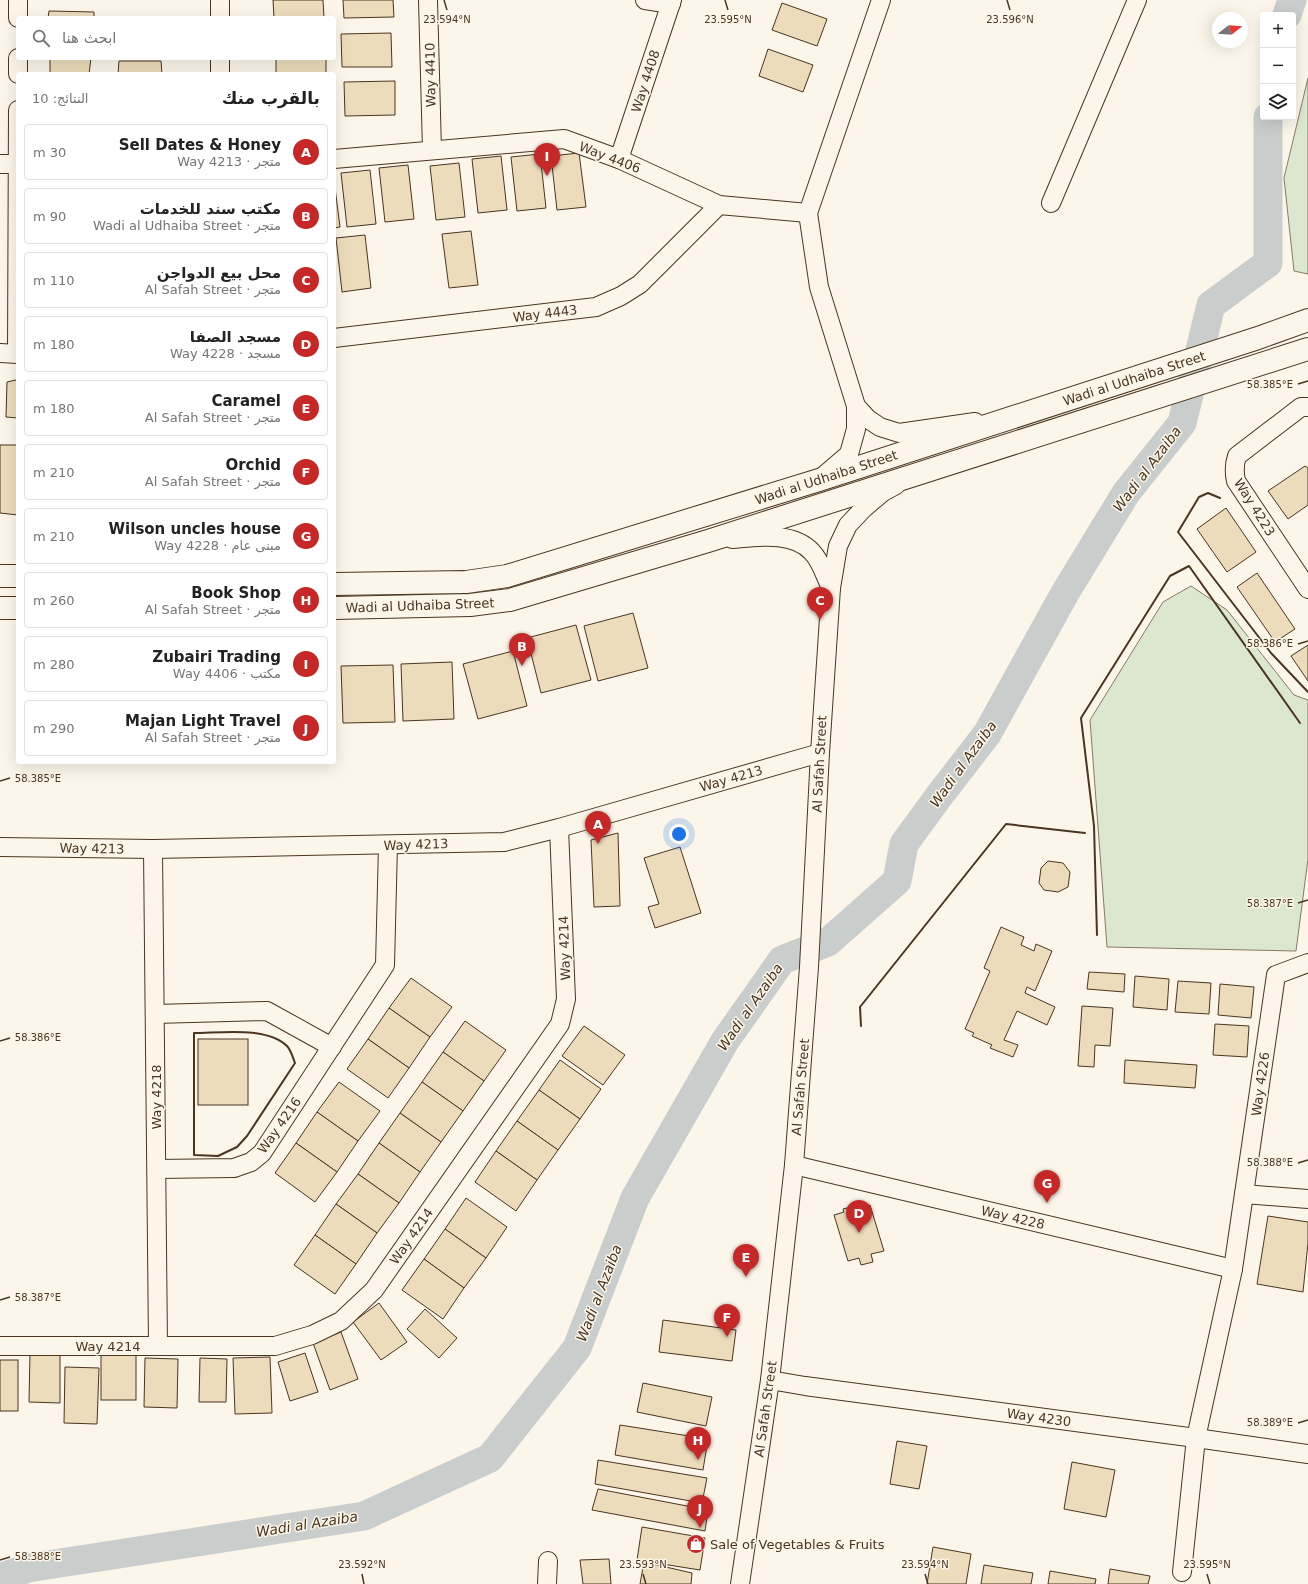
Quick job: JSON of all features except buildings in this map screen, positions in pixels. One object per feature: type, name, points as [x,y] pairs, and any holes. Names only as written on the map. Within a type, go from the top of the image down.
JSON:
[{"type":"main road","name":"Wadi al Udhaiba Street","points":[[336,584],[466,582],[507,576],[819,480],[1258,338],[1308,320]]},
{"type":"main road","name":"Wadi al Udhaiba Street","points":[[336,608],[470,605],[510,600],[708,541],[1308,349]]},
{"type":"main road","points":[[0,576],[16,576]]},
{"type":"street","points":[[18,0],[18,16]]},
{"type":"street","points":[[220,0],[220,16]]},
{"type":"street","name":"Way 4410","points":[[428,0],[432,150]]},
{"type":"street","name":"Way 4408","points":[[619,159],[671,2],[645,0]]},
{"type":"street","points":[[819,480],[849,454],[856,429],[856,406],[819,287],[808,213],[881,0]]},
{"type":"street","points":[[1051,203],[1137,0]]},
{"type":"street","points":[[18,60],[18,72]]},
{"type":"street","points":[[220,60],[220,72]]},
{"type":"street","name":"Way 4406","points":[[336,159],[564,139],[619,159],[719,205],[808,213]]},
{"type":"street","points":[[0,164],[16,164]]},
{"type":"street","name":"Way 4443","points":[[336,338],[596,307],[621,296],[640,284],[719,205]]},
{"type":"street","points":[[12,354],[16,227]]},
{"type":"street","points":[[856,406],[868,419],[880,427],[899,433],[929,430],[1017,415]]},
{"type":"street","name":"Way 4223","points":[[1308,407],[1301,408],[1237,456],[1234,464],[1234,473],[1236,481],[1308,589]]},
{"type":"street","name":"Al Safah Street","points":[[740,1584],[770,1380],[794,1165],[809,967],[820,753],[831,588],[838,546],[848,525],[864,508],[883,492],[910,477]]},
{"type":"street","name":"Al Safah Street","points":[[708,541],[758,537],[784,538],[799,542],[812,552],[820,563],[831,588]]},
{"type":"street","name":"Way 4213","points":[[0,847],[153,849],[504,842],[559,828],[820,753]]},
{"type":"street","name":"Way 4214","points":[[0,1346],[275,1346],[312,1335],[341,1321],[374,1290],[560,1024],[566,999],[559,828]]},
{"type":"street","name":"Way 4216","points":[[157,1169],[234,1168],[251,1162],[262,1153],[385,965],[388,845]]},
{"type":"street","name":"Way 4218","points":[[153,849],[158,1346]]},
{"type":"street","name":"Way 4226","points":[[1182,1572],[1196,1438],[1232,1269],[1276,975],[1308,963]]},
{"type":"street","points":[[155,1014],[267,1011],[332,1047]]},
{"type":"street","name":"Way 4228","points":[[794,1165],[1232,1269]]},
{"type":"street","points":[[1244,1194],[1308,1198]]},
{"type":"street","name":"Way 4230","points":[[770,1380],[1308,1454]]},
{"type":"street","points":[[547,1584],[548,1561]]},
{"type":"green space","points":[[1308,78],[1308,274],[1294,271],[1284,178]]},
{"type":"green space","points":[[1191,586],[1227,610],[1294,695],[1308,700],[1308,859],[1296,951],[1107,947],[1090,720],[1163,602]]},
{"type":"waterway","name":"Wadi al Azaiba","points":[[1288,12],[1292,0]]},
{"type":"waterway","name":"Wadi al Azaiba","points":[[0,1578],[28,1568],[364,1516],[490,1458],[577,1348],[635,1198],[725,1041],[782,960],[828,942],[897,881],[904,844],[987,734],[1065,593],[1126,493],[1182,423],[1211,305],[1268,263],[1268,120]]},
{"type":"wall","points":[[1220,498],[1208,493],[1199,497],[1178,532],[1271,653],[1308,692]]},
{"type":"wall","points":[[1097,935],[1094,826],[1081,718],[1170,576],[1189,566],[1300,723]]},
{"type":"wall","points":[[861,1026],[860,1007],[1006,824],[1085,833]]},
{"type":"wall","points":[[243,1032],[268,1036],[287,1046],[295,1063],[247,1136],[237,1147],[218,1156],[194,1155],[194,1033],[243,1032]]},
{"type":"place","name":"Zubairi Trading","points":[[547,176]]},
{"type":"place","name":"محل بيع الدواجن","points":[[820,620]]},
{"type":"place","name":"مكتب سند للخدمات","points":[[522,666]]},
{"type":"place","name":"Sell Dates & Honey","points":[[598,844]]},
{"type":"place","name":"Wilson uncles house","points":[[1047,1203]]},
{"type":"place","name":"مسجد الصفا","points":[[859,1233]]},
{"type":"place","name":"Caramel","points":[[746,1277]]},
{"type":"place","name":"Orchid","points":[[727,1337]]},
{"type":"place","name":"Book Shop","points":[[698,1460]]},
{"type":"place","name":"Majan Light Travel","points":[[700,1528]]},
{"type":"place","name":"Sale of Vegetables & Fruits","points":[[696,1544]]}]
